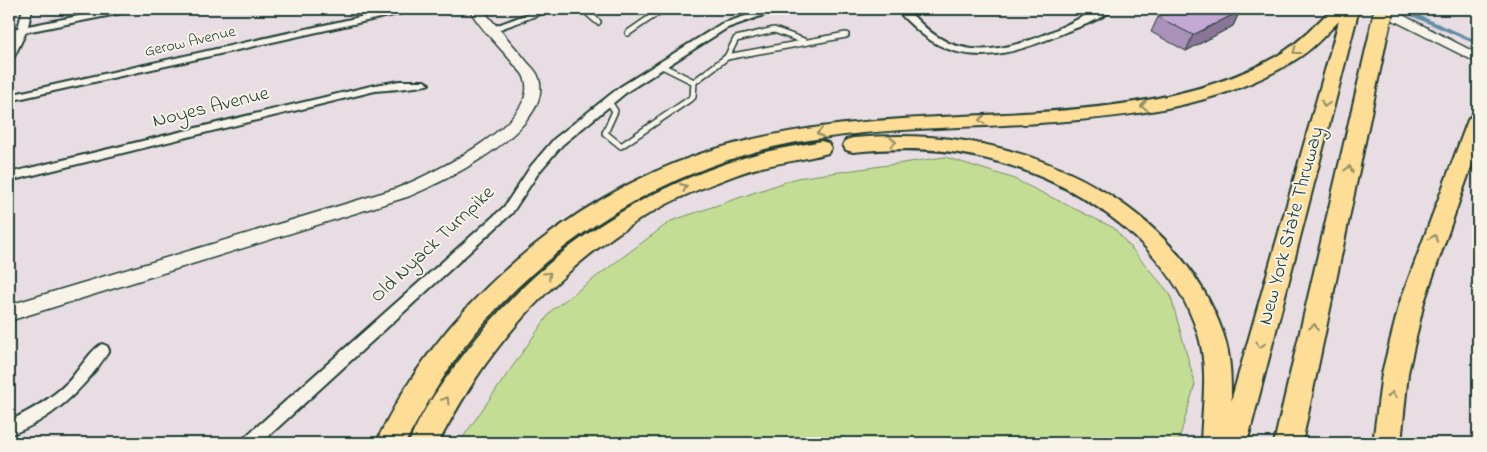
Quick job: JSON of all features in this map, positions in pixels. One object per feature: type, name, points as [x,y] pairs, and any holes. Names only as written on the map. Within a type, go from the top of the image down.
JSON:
[{"type":"highway","name":"New York State Thruway","points":[[1288,443],[1383,9]]},
{"type":"highway","name":"New York State Thruway","points":[[1234,443],[1343,15]]},
{"type":"highway","points":[[390,443],[409,409],[442,358],[477,315],[515,275],[554,242],[595,214],[657,180],[735,151],[809,135],[876,127],[1111,111],[1189,96],[1239,80],[1279,62],[1343,15]]},
{"type":"highway","points":[[1387,443],[1395,373],[1409,310],[1427,255],[1478,120]]},
{"type":"highway","points":[[423,443],[451,392],[500,324],[554,270],[610,227],[682,188],[752,163],[817,149],[893,142],[955,146],[1019,160],[1072,183],[1105,203],[1136,226],[1168,259],[1183,278],[1195,297],[1211,335],[1217,375],[1215,443]]},
{"type":"highway","points":[[1297,443],[1299,394]]},
{"type":"street","points":[[9,57],[22,30],[28,9]]},
{"type":"street","points":[[9,33],[127,9]]},
{"type":"street","name":"Gerow Avenue","points":[[9,98],[408,9]]},
{"type":"street","points":[[9,313],[391,196],[429,182],[452,170],[506,130],[524,113],[532,100],[533,87],[531,76],[475,9]]},
{"type":"street","points":[[492,29],[549,9]]},
{"type":"street","name":"Old Nyack Turnpike","points":[[250,443],[508,210],[535,169],[558,142],[624,89],[724,26],[776,9]]},
{"type":"street","points":[[901,9],[936,40],[952,48],[984,54],[1010,50],[1108,9]]},
{"type":"street","points":[[1383,9],[1478,59]]},
{"type":"street","name":"Noyes Avenue","points":[[9,177],[375,88],[400,84],[424,84]]},
{"type":"street","points":[[9,428],[58,402],[87,374],[102,350]]},
{"type":"lane","points":[[583,9],[598,22]]},
{"type":"lane","points":[[628,33],[662,10],[672,9]]},
{"type":"lane","points":[[694,82],[727,57],[736,39],[774,30],[806,42]]},
{"type":"lane","points":[[727,57],[846,35]]},
{"type":"lane","points":[[660,66],[694,82]]},
{"type":"lane","points":[[609,102],[615,111],[604,133],[621,146],[694,97],[694,82]]},
{"type":"green space","points":[[945,157],[1012,178],[1114,228],[1170,294],[1195,384],[1178,443],[459,443],[552,310],[671,221],[797,178]]},
{"type":"building","points":[[1174,9],[1236,9],[1240,11],[1193,35],[1158,17]]},
{"type":"waterway","points":[[1400,9],[1478,43]]}]
